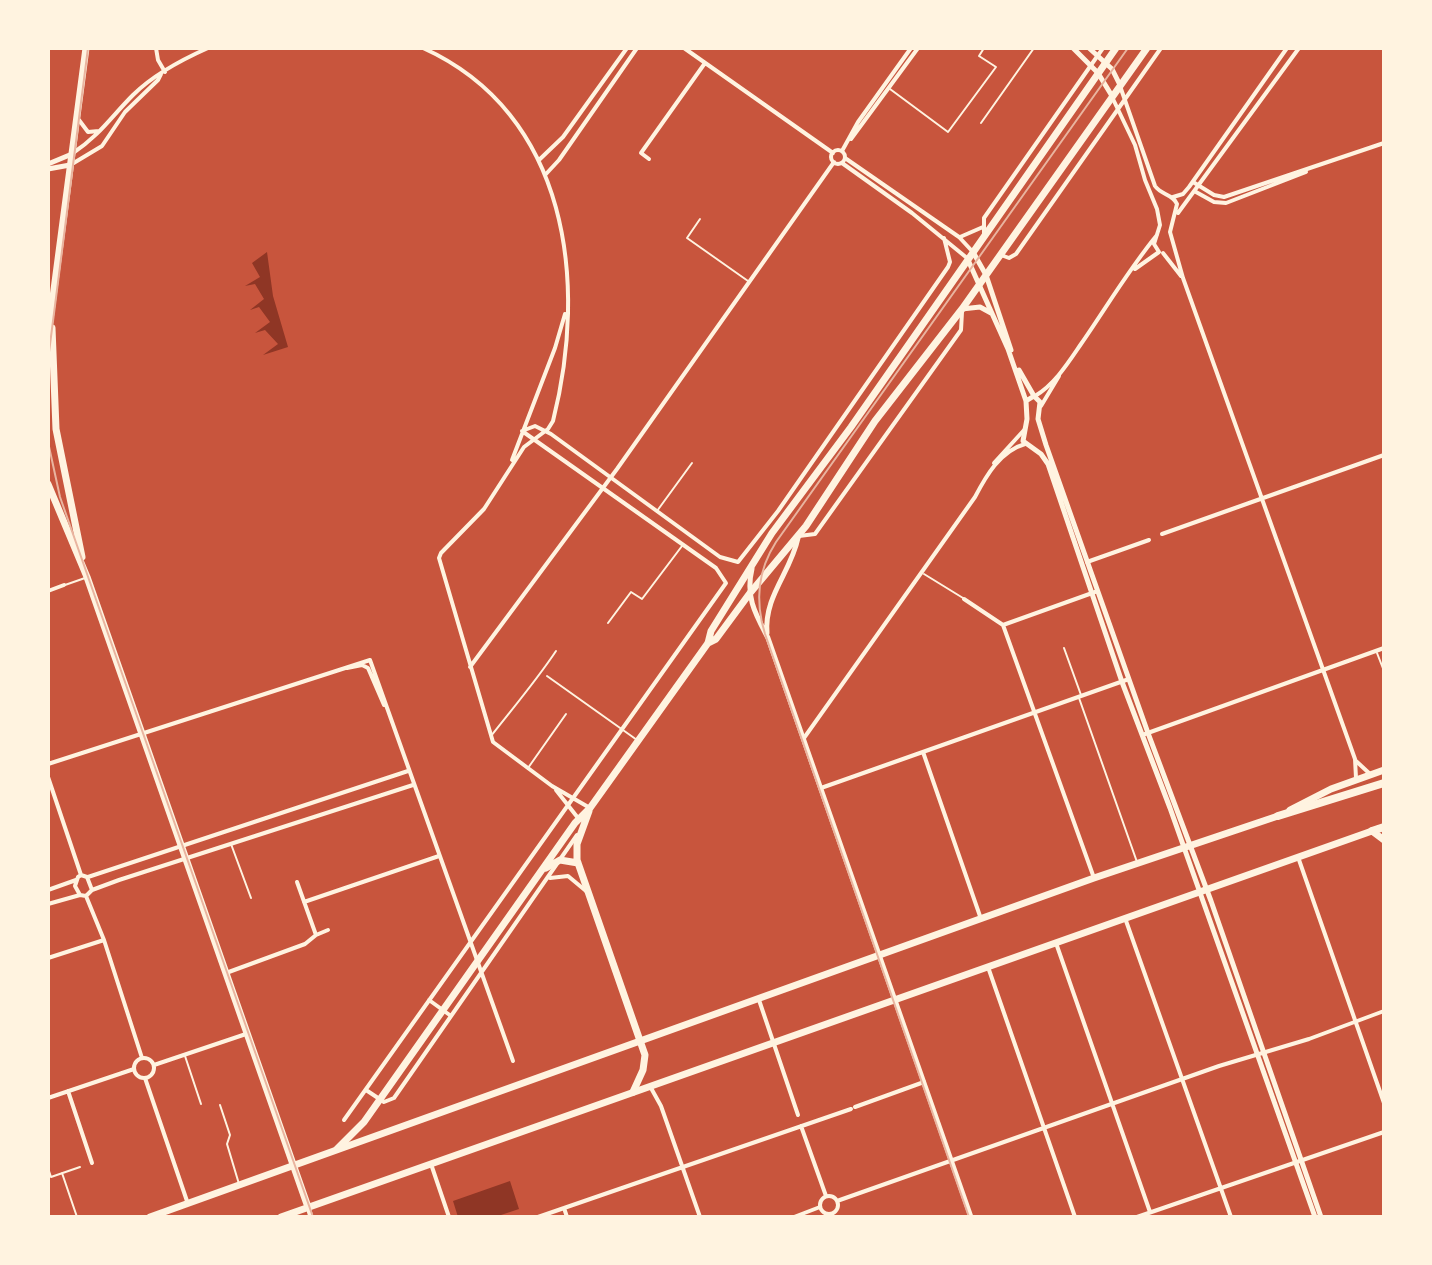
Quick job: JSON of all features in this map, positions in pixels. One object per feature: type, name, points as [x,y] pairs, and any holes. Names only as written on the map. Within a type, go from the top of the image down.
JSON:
[{"type":"highway","points":[[1278,816],[1384,783]]},
{"type":"highway","points":[[1372,831],[1384,827]]},
{"type":"main road","points":[[48,335],[86,48]]},
{"type":"main road","points":[[335,1150],[364,1122],[538,876],[582,821],[708,643],[711,631],[772,533],[851,427],[970,254],[983,230],[1116,48]]},
{"type":"main road","points":[[708,643],[716,639],[798,536],[875,421],[962,309],[1147,48]]},
{"type":"main road","points":[[50,317],[50,378],[56,429],[63,475],[87,577]]},
{"type":"main road","points":[[48,484],[87,577],[308,1207]]},
{"type":"main road","points":[[150,1217],[759,997],[1278,816],[1324,792],[1384,770]]},
{"type":"main road","points":[[582,821],[576,847],[578,863],[640,1040],[645,1063],[633,1092]]},
{"type":"main road","points":[[281,1217],[1372,831],[1384,840]]},
{"type":"main road","points":[[538,876],[549,865],[560,860],[578,863]]},
{"type":"street","points":[[156,48],[163,73]]},
{"type":"street","points":[[48,167],[93,139],[138,90],[208,48]]},
{"type":"street","points":[[423,48],[459,68],[493,96],[526,137],[546,174],[565,239],[565,343],[552,423],[526,445],[484,509],[440,555],[490,737],[500,749],[527,769],[590,808]]},
{"type":"street","points":[[539,160],[563,137],[627,48]]},
{"type":"street","points":[[546,174],[637,48]]},
{"type":"street","points":[[684,48],[833,153],[842,151]]},
{"type":"street","points":[[847,143],[911,48]]},
{"type":"street","points":[[918,48],[847,143],[842,151],[843,161],[944,238],[970,254],[979,285],[1008,349],[1026,401],[1023,437],[1048,464],[1098,590],[1145,734]]},
{"type":"street","points":[[1073,48],[1098,73],[1135,145],[1160,223],[1154,244],[1183,278]]},
{"type":"street","points":[[1089,48],[1117,75],[1154,183],[1177,205],[1170,229],[1172,243],[1355,759],[1355,780]]},
{"type":"street","points":[[959,237],[983,230],[984,219],[991,207],[1103,48]]},
{"type":"street","points":[[1001,255],[1009,258],[1016,254],[1160,48]]},
{"type":"street","points":[[1157,209],[1159,200],[1183,194],[1193,182],[1287,48]]},
{"type":"street","points":[[1174,218],[1299,48]]},
{"type":"street","points":[[649,159],[641,153],[705,63]]},
{"type":"street","points":[[48,167],[71,164],[102,146],[122,115],[163,73]]},
{"type":"street","points":[[1060,110],[1068,115]]},
{"type":"street","points":[[77,118],[90,133],[107,126]]},
{"type":"street","points":[[1193,182],[1214,195],[1224,197],[1384,143]]},
{"type":"street","points":[[470,667],[603,488],[834,162],[833,153]]},
{"type":"street","points":[[834,162],[843,161],[959,237],[986,275],[1020,373],[1040,400],[1038,419],[1085,563],[1091,593],[1122,682],[1187,846],[1318,1217]]},
{"type":"street","points":[[1193,182],[1196,192],[1217,203],[1230,203],[1299,177],[1307,171]]},
{"type":"street","points":[[1040,408],[1060,373],[1133,270],[1144,249],[1157,235]]},
{"type":"street","points":[[522,431],[535,426],[546,431],[673,524],[725,559],[737,563],[778,511],[946,270],[950,262],[944,238]]},
{"type":"street","points":[[1133,270],[1169,250],[1172,243]]},
{"type":"street","points":[[510,466],[555,348],[567,304]]},
{"type":"street","points":[[768,638],[768,606],[794,553],[798,536],[815,534],[961,330],[962,309],[980,307],[991,313]]},
{"type":"street","points":[[1026,401],[1060,373]]},
{"type":"street","points":[[804,738],[922,572],[1002,452],[1025,429]]},
{"type":"street","points":[[344,1120],[725,585],[718,569],[522,431]]},
{"type":"street","points":[[989,472],[1010,451],[1041,443],[1042,434]]},
{"type":"street","points":[[1162,534],[1384,455]]},
{"type":"street","points":[[666,534],[673,524]]},
{"type":"street","points":[[1085,563],[1149,540]]},
{"type":"street","points":[[718,569],[725,559]]},
{"type":"street","points":[[753,565],[750,593],[758,622],[768,638],[804,738],[971,1217]]},
{"type":"street","points":[[48,591],[64,585]]},
{"type":"street","points":[[1003,625],[1098,590]]},
{"type":"street","points":[[964,599],[1003,625],[1094,878]]},
{"type":"street","points":[[1145,734],[1384,648]]},
{"type":"street","points":[[48,764],[370,660],[513,1061]]},
{"type":"street","points":[[334,671],[366,666],[391,718]]},
{"type":"street","points":[[821,788],[1129,679]]},
{"type":"street","points":[[923,752],[981,919]]},
{"type":"street","points":[[1355,759],[1372,775]]},
{"type":"street","points":[[48,890],[408,771]]},
{"type":"street","points":[[48,777],[92,890]]},
{"type":"street","points":[[48,904],[413,785]]},
{"type":"street","points":[[366,1090],[379,1100],[387,1102],[394,1098],[560,860],[582,821],[552,786]]},
{"type":"street","points":[[304,902],[439,856]]},
{"type":"street","points":[[1298,857],[1384,1103]]},
{"type":"street","points":[[548,879],[567,876],[586,891]]},
{"type":"street","points":[[76,880],[104,940],[142,1058]]},
{"type":"street","points":[[297,882],[316,935]]},
{"type":"street","points":[[1125,918],[1231,1217]]},
{"type":"street","points":[[226,973],[305,944],[328,930]]},
{"type":"street","points":[[48,958],[104,940]]},
{"type":"street","points":[[1056,943],[1150,1212]]},
{"type":"street","points":[[988,967],[1075,1217]]},
{"type":"street","points":[[759,997],[798,1115]]},
{"type":"street","points":[[429,1000],[451,1016]]},
{"type":"street","points":[[837,1201],[1384,1011]]},
{"type":"street","points":[[154,1065],[247,1034]]},
{"type":"street","points":[[142,1058],[154,1065],[152,1075],[145,1078],[139,1077],[134,1069],[136,1062],[142,1058]]},
{"type":"street","points":[[48,1098],[134,1069]]},
{"type":"street","points":[[145,1078],[188,1204]]},
{"type":"street","points":[[538,1217],[924,1082]]},
{"type":"street","points":[[650,1086],[661,1106],[700,1217]]},
{"type":"street","points":[[68,1091],[92,1163]]},
{"type":"street","points":[[801,1126],[826,1196]]},
{"type":"street","points":[[1137,1217],[1384,1132]]},
{"type":"street","points":[[431,1164],[449,1217]]},
{"type":"street","points":[[826,1196],[837,1201]]},
{"type":"street","points":[[820,1207],[826,1196]]},
{"type":"street","points":[[820,1207],[833,1215],[837,1201]]},
{"type":"street","points":[[308,1207],[311,1217]]},
{"type":"street","points":[[794,1217],[820,1207]]},
{"type":"street","points":[[564,1208],[567,1217]]},
{"type":"lane","points":[[884,85],[948,132],[996,67],[979,56],[984,48]]},
{"type":"lane","points":[[981,123],[1034,48]]},
{"type":"lane","points":[[700,219],[687,238],[749,282]]},
{"type":"lane","points":[[657,512],[692,463]]},
{"type":"lane","points":[[608,623],[631,592],[642,599],[682,546]]},
{"type":"lane","points":[[922,572],[964,599]]},
{"type":"lane","points":[[64,585],[87,577]]},
{"type":"lane","points":[[1064,648],[1138,863]]},
{"type":"lane","points":[[1377,650],[1384,671]]},
{"type":"lane","points":[[490,737],[530,689],[556,651]]},
{"type":"lane","points":[[547,676],[638,741]]},
{"type":"lane","points":[[527,769],[566,714]]},
{"type":"lane","points":[[231,843],[251,898]]},
{"type":"lane","points":[[185,1055],[201,1104]]},
{"type":"lane","points":[[220,1105],[230,1135],[227,1144],[240,1185]]},
{"type":"lane","points":[[48,1168],[51,1177],[80,1167]]},
{"type":"lane","points":[[62,1173],[77,1217]]},
{"type":"shaded area","points":[[267,252],[273,296],[288,347],[263,355],[278,344],[265,330],[255,333],[270,322],[259,307],[250,310],[264,299],[255,284],[245,286],[260,277],[252,263]]},
{"type":"shaded area","points":[[510,1181],[519,1209],[495,1217],[458,1217],[453,1201]]},
{"type":"tram line","points":[[48,360],[88,48]]},
{"type":"tram line","points":[[969,1217],[765,634],[760,610],[760,586],[765,564],[776,542],[1128,48]]},
{"type":"tram line","points":[[48,442],[60,497],[313,1217]]}]
